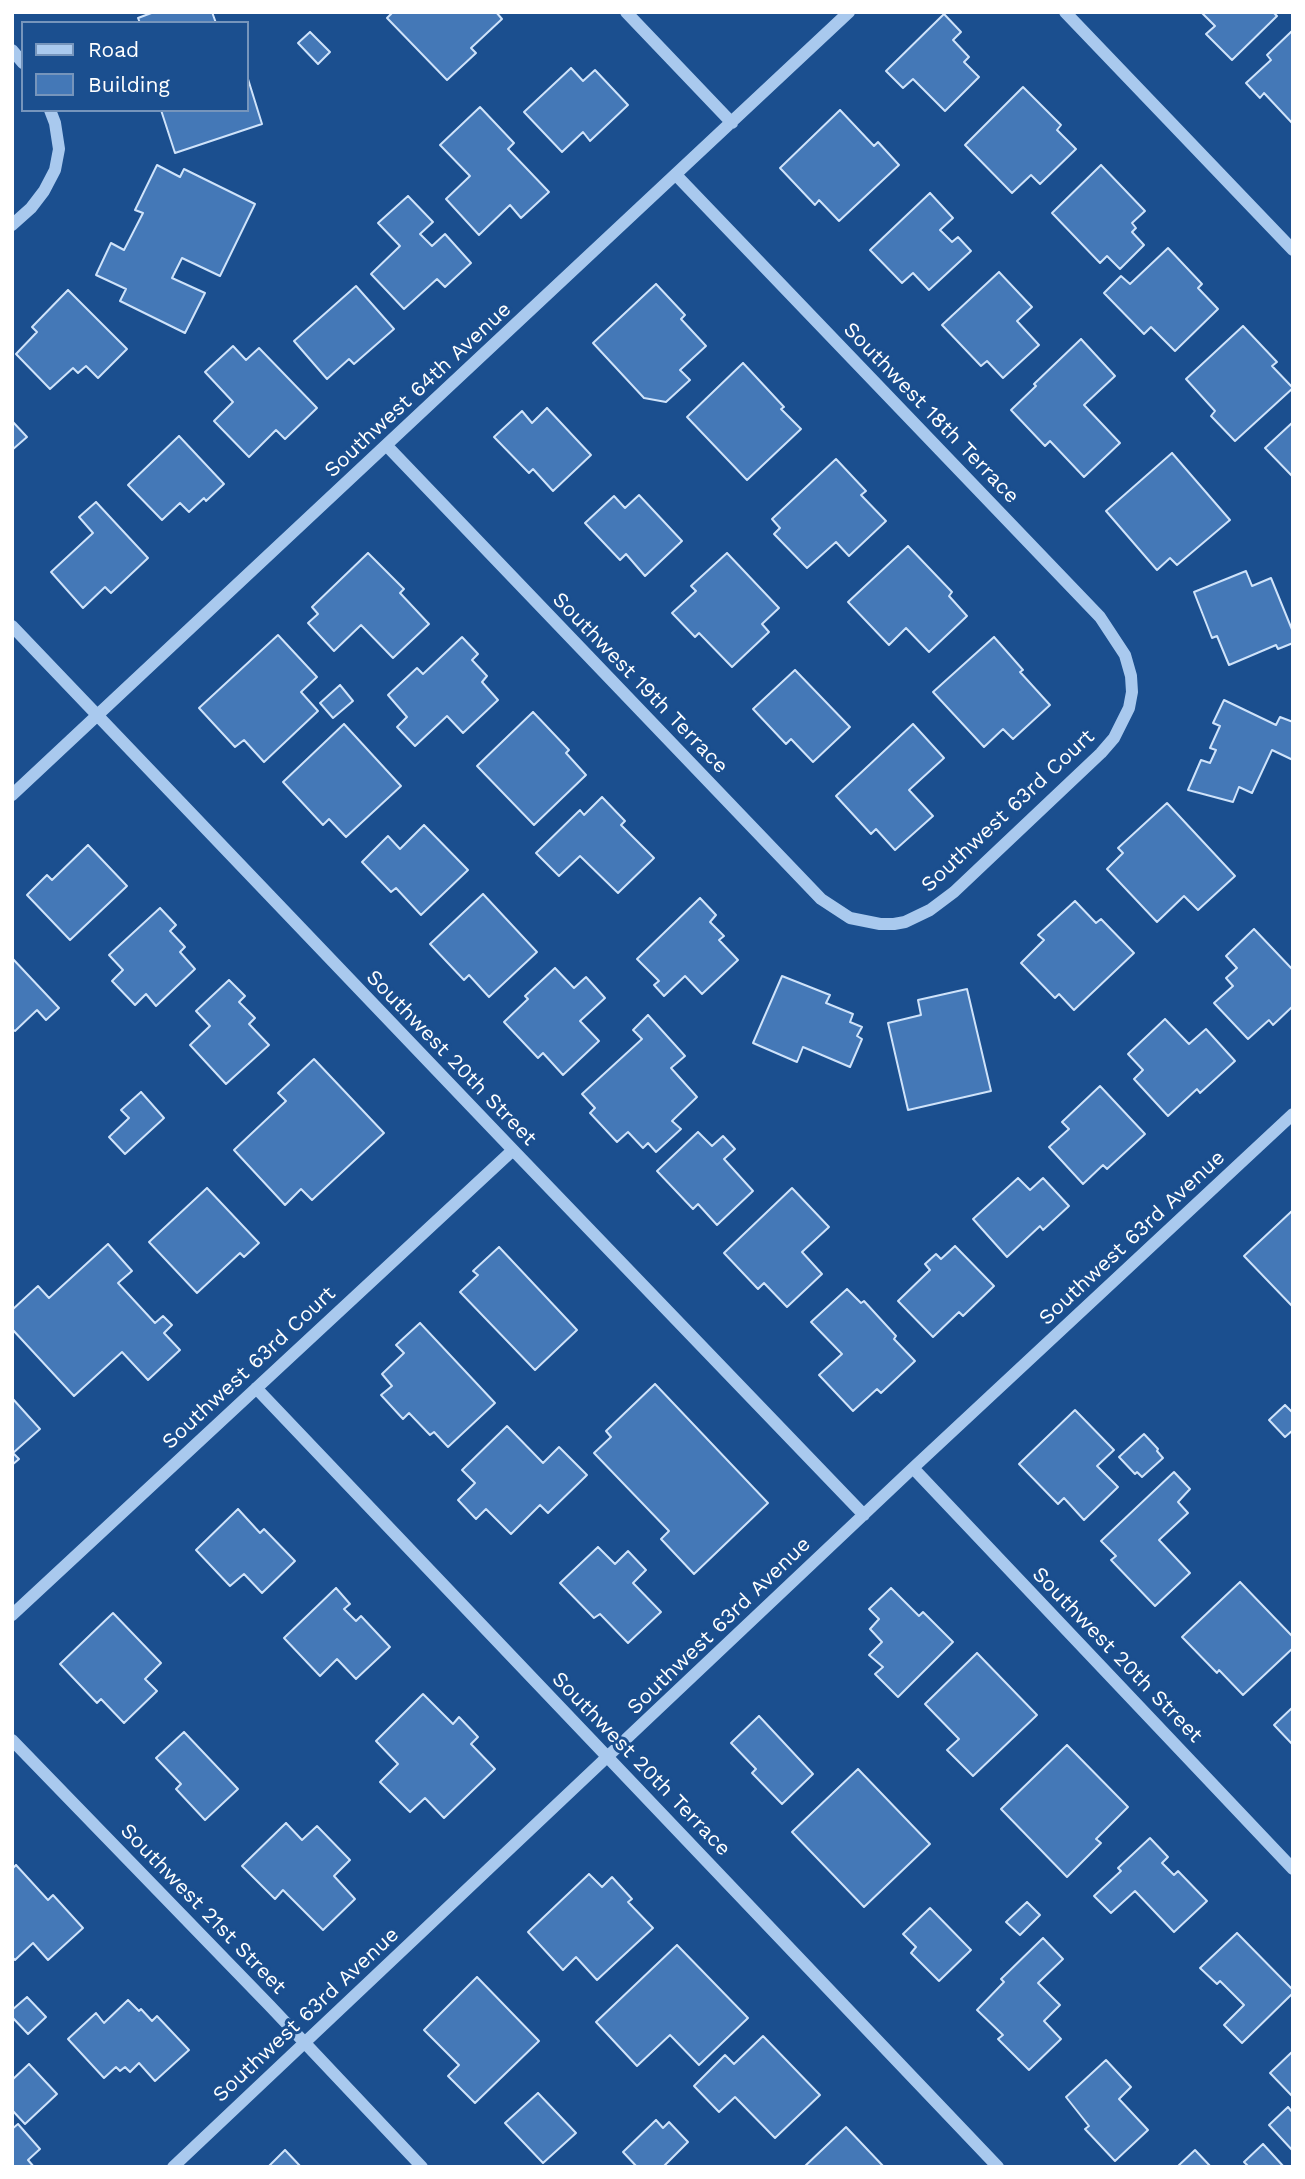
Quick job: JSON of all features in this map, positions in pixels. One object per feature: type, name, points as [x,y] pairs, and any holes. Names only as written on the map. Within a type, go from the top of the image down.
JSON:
[{"type":"street","points":[[626,12],[732,123]]},
{"type":"street","name":"Southwest 64th Avenue","points":[[12,795],[677,176],[849,12]]},
{"type":"street","points":[[1065,12],[1293,250]]},
{"type":"street","points":[[12,225],[31,208],[55,170],[59,149],[51,112]]},
{"type":"street","name":"Southwest 18th Terrace","points":[[677,176],[1100,617],[1125,655],[1132,692]]},
{"type":"street","name":"Southwest 19th Terrace","points":[[387,446],[806,885],[850,918],[880,924]]},
{"type":"street","name":"Southwest 20th Street","points":[[12,626],[864,1514]]},
{"type":"street","name":"Southwest 63rd Court","points":[[880,924],[905,922],[917,917],[954,892],[1114,738],[1129,708],[1132,692]]},
{"type":"street","name":"Southwest 63rd Avenue","points":[[173,2167],[864,1514],[1293,1114]]},
{"type":"street","name":"Southwest 63rd Court","points":[[12,1615],[513,1150]]},
{"type":"street","name":"Southwest 20th Terrace","points":[[256,1388],[998,2167]]},
{"type":"street","name":"Southwest 20th Street","points":[[913,1468],[1293,1868]]},
{"type":"street","name":"Southwest 21st Street","points":[[12,1740],[305,2042],[422,2167]]},
{"type":"building","points":[[154,12],[212,12],[215,21],[139,21],[138,18]]},
{"type":"building","points":[[393,12],[496,12],[502,19],[471,48],[476,53],[447,80],[387,18]]},
{"type":"building","points":[[1201,12],[1273,12],[1277,16],[1232,60],[1206,34],[1215,26]]},
{"type":"building","points":[[944,14],[961,32],[953,40],[969,57],[964,62],[979,77],[945,111],[913,79],[903,88],[886,71]]},
{"type":"building","points":[[1293,30],[1293,124],[1264,93],[1260,98],[1246,83],[1271,60],[1267,55]]},
{"type":"building","points":[[310,32],[330,52],[318,64],[298,43]]},
{"type":"building","points":[[571,68],[583,81],[595,70],[628,105],[590,141],[583,132],[562,152],[524,112]]},
{"type":"building","points":[[248,79],[262,124],[175,153],[162,112],[248,112]]},
{"type":"building","points":[[1023,87],[1061,125],[1057,130],[1076,149],[1040,184],[1031,175],[1012,193],[965,145]]},
{"type":"building","points":[[480,107],[514,143],[508,149],[549,192],[521,218],[510,205],[479,235],[446,199],[470,176],[440,145]]},
{"type":"building","points":[[840,110],[874,146],[878,142],[899,165],[839,221],[819,200],[815,205],[780,168]]},
{"type":"building","points":[[157,165],[180,177],[184,169],[255,204],[220,276],[182,258],[172,278],[205,293],[185,333],[120,301],[126,289],[96,275],[111,243],[124,250],[143,213],[135,210]]},
{"type":"building","points":[[1101,165],[1145,211],[1132,223],[1136,228],[1132,232],[1144,245],[1120,269],[1107,256],[1100,263],[1052,213]]},
{"type":"building","points":[[930,193],[953,218],[940,230],[952,242],[958,237],[971,251],[929,290],[913,273],[902,283],[870,250]]},
{"type":"building","points":[[408,196],[433,222],[420,234],[432,246],[445,234],[471,263],[445,287],[437,279],[404,309],[371,274],[400,246],[378,223]]},
{"type":"building","points":[[1168,248],[1202,284],[1198,288],[1218,309],[1175,351],[1151,327],[1144,334],[1104,293],[1121,276],[1130,284]]},
{"type":"building","points":[[999,272],[1032,307],[1017,321],[1039,345],[1003,378],[987,361],[981,366],[942,325]]},
{"type":"building","points":[[656,284],[685,315],[681,319],[706,346],[680,370],[690,380],[666,402],[644,398],[593,343]]},
{"type":"building","points":[[356,286],[394,329],[354,364],[349,359],[327,379],[294,341]]},
{"type":"building","points":[[68,290],[127,349],[98,378],[86,366],[78,373],[73,368],[50,389],[16,354],[37,332],[32,327]]},
{"type":"building","points":[[1243,326],[1277,362],[1272,366],[1293,388],[1235,441],[1211,416],[1215,411],[1186,379]]},
{"type":"building","points":[[1081,339],[1115,376],[1084,405],[1120,443],[1084,477],[1050,441],[1045,446],[1011,410]]},
{"type":"building","points":[[233,346],[246,360],[259,348],[317,408],[285,439],[276,430],[249,457],[214,421],[233,402],[205,372]]},
{"type":"building","points":[[743,363],[801,429],[747,480],[687,417]]},
{"type":"building","points":[[547,408],[591,455],[553,491],[533,469],[529,473],[494,437],[522,411],[532,423]]},
{"type":"building","points":[[12,421],[27,437],[12,450]]},
{"type":"building","points":[[1293,422],[1293,477],[1265,448]]},
{"type":"building","points":[[179,436],[224,484],[189,512],[180,503],[162,520],[128,485]]},
{"type":"building","points":[[1172,453],[1230,520],[1177,565],[1170,558],[1157,570],[1106,511]]},
{"type":"building","points":[[836,459],[866,491],[861,495],[886,521],[849,556],[836,542],[807,568],[774,534],[780,528],[772,519]]},
{"type":"building","points":[[639,495],[682,541],[645,576],[626,554],[620,560],[585,523],[614,496],[625,508]]},
{"type":"building","points":[[96,502],[148,558],[111,593],[105,587],[83,608],[51,572],[93,533],[79,517]]},
{"type":"building","points":[[908,546],[952,592],[949,596],[967,616],[929,652],[906,628],[889,645],[848,602]]},
{"type":"building","points":[[368,553],[404,589],[400,593],[429,624],[393,658],[361,625],[334,651],[308,623],[318,614],[312,607]]},
{"type":"building","points":[[727,553],[779,608],[762,624],[769,632],[732,667],[699,633],[695,637],[672,613],[696,591],[691,586]]},
{"type":"building","points":[[1246,571],[1252,586],[1271,578],[1293,632],[1293,643],[1278,649],[1276,645],[1229,665],[1217,636],[1212,638],[1194,592]]},
{"type":"building","points":[[278,635],[317,677],[301,692],[318,711],[264,762],[244,740],[235,747],[199,708]]},
{"type":"building","points":[[462,637],[478,654],[472,660],[487,676],[482,682],[498,700],[463,733],[447,716],[415,746],[397,727],[407,717],[388,695],[417,668],[423,674]]},
{"type":"building","points":[[994,637],[1023,670],[1020,672],[1050,705],[1013,739],[1003,729],[984,747],[933,692]]},
{"type":"building","points":[[795,670],[850,727],[813,762],[791,739],[786,744],[753,709]]},
{"type":"building","points":[[340,685],[353,701],[333,718],[320,703]]},
{"type":"building","points":[[1224,700],[1276,725],[1280,717],[1293,722],[1293,760],[1272,750],[1252,793],[1239,787],[1233,802],[1188,790],[1201,760],[1210,763],[1216,750],[1210,748],[1220,726],[1213,723]]},
{"type":"building","points":[[533,712],[569,750],[566,753],[586,775],[534,825],[477,766]]},
{"type":"building","points":[[344,724],[401,786],[346,837],[329,819],[323,825],[283,782]]},
{"type":"building","points":[[913,724],[944,758],[909,790],[933,816],[895,850],[876,829],[871,834],[836,796]]},
{"type":"building","points":[[602,797],[625,821],[621,825],[654,858],[618,893],[580,856],[559,876],[536,853],[580,810],[584,815]]},
{"type":"building","points":[[1167,803],[1235,876],[1198,910],[1184,896],[1157,922],[1107,869],[1123,853],[1118,848]]},
{"type":"building","points":[[424,825],[468,870],[421,915],[396,888],[391,892],[362,862],[388,836],[400,849]]},
{"type":"building","points":[[88,845],[127,886],[70,940],[27,895],[47,875],[52,880]]},
{"type":"building","points":[[483,894],[537,952],[489,997],[469,975],[464,980],[430,944]]},
{"type":"building","points":[[700,898],[716,915],[710,922],[724,936],[719,940],[738,960],[702,994],[685,976],[664,996],[654,985],[659,981],[637,959]]},
{"type":"building","points":[[1075,901],[1096,923],[1101,919],[1134,953],[1074,1010],[1059,994],[1055,998],[1021,963],[1044,940],[1038,935]]},
{"type":"building","points":[[160,908],[176,925],[170,931],[185,947],[180,952],[195,969],[156,1006],[146,994],[135,1005],[112,981],[123,970],[109,955]]},
{"type":"building","points":[[1254,929],[1293,970],[1293,1006],[1273,1025],[1269,1020],[1248,1039],[1214,1003],[1233,986],[1226,978],[1237,968],[1226,956]]},
{"type":"building","points":[[12,958],[59,1008],[46,1020],[37,1010],[15,1031],[12,1029]]},
{"type":"building","points":[[555,968],[574,988],[586,977],[605,998],[580,1021],[599,1041],[563,1075],[543,1053],[538,1058],[504,1022],[528,999],[525,996]]},
{"type":"building","points":[[782,976],[830,995],[826,1003],[853,1014],[850,1022],[862,1027],[857,1036],[862,1039],[850,1067],[803,1047],[797,1062],[753,1043]]},
{"type":"building","points":[[229,980],[245,996],[239,1002],[255,1018],[249,1024],[269,1045],[226,1084],[190,1045],[210,1026],[196,1011]]},
{"type":"building","points":[[967,989],[991,1091],[908,1110],[888,1023],[921,1015],[918,1000]]},
{"type":"building","points":[[648,1015],[685,1056],[671,1068],[697,1097],[672,1121],[681,1129],[656,1152],[648,1143],[643,1148],[628,1132],[617,1142],[590,1113],[595,1108],[582,1094],[642,1039],[633,1030]]},
{"type":"building","points":[[1165,1019],[1189,1044],[1206,1029],[1235,1061],[1200,1093],[1197,1089],[1168,1116],[1134,1079],[1143,1070],[1128,1054]]},
{"type":"building","points":[[314,1059],[384,1133],[312,1200],[301,1189],[285,1205],[234,1150],[286,1101],[278,1093]]},
{"type":"building","points":[[1100,1086],[1145,1134],[1107,1169],[1103,1165],[1083,1184],[1049,1147],[1069,1129],[1062,1122]]},
{"type":"building","points":[[141,1092],[164,1118],[125,1154],[109,1137],[129,1118],[121,1110]]},
{"type":"building","points":[[698,1132],[712,1146],[723,1136],[735,1149],[724,1159],[753,1191],[717,1225],[698,1204],[693,1209],[657,1171]]},
{"type":"building","points":[[1018,1178],[1030,1190],[1043,1178],[1069,1206],[1043,1230],[1040,1226],[1007,1257],[973,1219]]},
{"type":"building","points":[[207,1188],[259,1243],[244,1257],[240,1253],[197,1293],[149,1242]]},
{"type":"building","points":[[792,1188],[829,1227],[802,1252],[822,1274],[787,1307],[764,1283],[758,1289],[724,1253]]},
{"type":"building","points":[[1293,1210],[1293,1307],[1244,1256]]},
{"type":"building","points":[[108,1244],[132,1271],[118,1283],[155,1323],[163,1316],[172,1325],[164,1333],[180,1350],[148,1380],[122,1352],[74,1396],[12,1329],[12,1310],[38,1286],[49,1298]]},
{"type":"building","points":[[955,1246],[994,1286],[963,1316],[959,1312],[933,1337],[898,1301],[930,1270],[925,1264],[936,1254],[941,1259]]},
{"type":"building","points":[[499,1247],[577,1330],[535,1370],[460,1292],[478,1275],[473,1271]]},
{"type":"building","points":[[847,1289],[861,1303],[864,1301],[915,1361],[881,1393],[877,1389],[853,1411],[819,1375],[842,1354],[811,1322]]},
{"type":"building","points":[[420,1323],[495,1403],[448,1447],[434,1432],[430,1435],[409,1413],[403,1419],[381,1395],[392,1386],[382,1374],[404,1353],[396,1345]]},
{"type":"building","points":[[655,1384],[768,1503],[694,1574],[661,1539],[669,1531],[594,1453],[611,1437],[606,1431]]},
{"type":"building","points":[[12,1398],[40,1429],[13,1453],[19,1459],[12,1465]]},
{"type":"building","points":[[1285,1405],[1293,1413],[1293,1430],[1285,1437],[1269,1420]]},
{"type":"building","points":[[1075,1410],[1114,1450],[1097,1466],[1118,1487],[1084,1520],[1064,1498],[1058,1504],[1019,1464]]},
{"type":"building","points":[[507,1426],[543,1463],[559,1447],[587,1475],[548,1513],[540,1505],[511,1534],[486,1509],[476,1519],[458,1500],[475,1483],[462,1470]]},
{"type":"building","points":[[1144,1434],[1163,1458],[1142,1477],[1137,1472],[1135,1474],[1119,1457]]},
{"type":"building","points":[[1174,1472],[1190,1489],[1178,1502],[1188,1513],[1159,1540],[1190,1573],[1155,1606],[1111,1560],[1116,1556],[1101,1541]]},
{"type":"building","points":[[238,1509],[260,1533],[264,1529],[295,1561],[262,1593],[244,1574],[230,1586],[196,1550]]},
{"type":"building","points":[[598,1547],[615,1564],[628,1551],[646,1570],[633,1583],[661,1612],[628,1643],[600,1614],[594,1618],[560,1583]]},
{"type":"building","points":[[1240,1582],[1293,1637],[1293,1648],[1243,1695],[1182,1637]]},
{"type":"building","points":[[336,1588],[350,1604],[344,1609],[356,1621],[361,1616],[390,1647],[356,1679],[337,1659],[320,1676],[284,1638]]},
{"type":"building","points":[[891,1588],[919,1616],[923,1612],[953,1642],[898,1697],[875,1674],[883,1667],[869,1655],[882,1642],[870,1629],[879,1619],[869,1609]]},
{"type":"building","points":[[113,1613],[161,1663],[145,1679],[157,1691],[124,1723],[101,1699],[97,1703],[60,1664]]},
{"type":"building","points":[[977,1653],[1037,1715],[973,1776],[947,1750],[959,1739],[925,1704]]},
{"type":"building","points":[[423,1694],[453,1724],[459,1717],[478,1737],[471,1744],[495,1769],[444,1818],[425,1798],[410,1812],[380,1782],[398,1764],[376,1741]]},
{"type":"building","points":[[1293,1707],[1293,1745],[1274,1725]]},
{"type":"building","points":[[759,1716],[813,1774],[782,1804],[752,1773],[756,1769],[731,1743]]},
{"type":"building","points":[[184,1732],[238,1789],[205,1820],[176,1789],[181,1784],[156,1758]]},
{"type":"building","points":[[1067,1745],[1128,1807],[1096,1839],[1101,1843],[1067,1877],[1001,1809]]},
{"type":"building","points":[[858,1769],[930,1844],[864,1907],[792,1832]]},
{"type":"building","points":[[286,1823],[302,1840],[317,1826],[350,1860],[334,1876],[355,1899],[323,1930],[283,1890],[275,1899],[242,1866]]},
{"type":"building","points":[[1150,1838],[1168,1857],[1162,1863],[1174,1875],[1178,1871],[1207,1901],[1174,1932],[1135,1891],[1111,1913],[1094,1896],[1121,1871],[1118,1868]]},
{"type":"building","points":[[16,1865],[48,1900],[53,1895],[83,1928],[48,1960],[33,1943],[15,1960],[12,1957],[12,1869]]},
{"type":"building","points":[[589,1874],[602,1887],[612,1877],[632,1899],[628,1902],[653,1928],[597,1980],[576,1957],[563,1970],[528,1932]]},
{"type":"building","points":[[1027,1902],[1040,1915],[1020,1935],[1006,1922]]},
{"type":"building","points":[[930,1908],[971,1950],[939,1981],[911,1953],[916,1947],[903,1934]]},
{"type":"building","points":[[1237,1933],[1293,1990],[1242,2043],[1224,2025],[1244,2005],[1220,1981],[1217,1984],[1200,1968]]},
{"type":"building","points":[[1043,1938],[1063,1959],[1038,1983],[1060,2005],[1044,2021],[1061,2039],[1029,2070],[998,2039],[1003,2035],[977,2010],[1004,1982],[1001,1979]]},
{"type":"building","points":[[677,1945],[748,2018],[699,2065],[670,2035],[637,2066],[596,2022]]},
{"type":"building","points":[[477,1977],[539,2041],[475,2103],[448,2076],[459,2065],[424,2030]]},
{"type":"building","points":[[27,1997],[46,2017],[28,2034],[12,2017],[12,2010]]},
{"type":"building","points":[[128,2000],[152,2021],[157,2016],[189,2050],[155,2081],[139,2063],[130,2072],[125,2067],[120,2071],[116,2067],[104,2078],[68,2039],[96,2013],[104,2023]]},
{"type":"building","points":[[763,2036],[820,2095],[775,2138],[735,2097],[719,2112],[694,2086],[725,2055],[734,2064]]},
{"type":"building","points":[[1293,2051],[1293,2097],[1270,2073]]},
{"type":"building","points":[[1106,2060],[1131,2087],[1119,2099],[1148,2130],[1115,2161],[1085,2129],[1089,2126],[1066,2097]]},
{"type":"building","points":[[29,2064],[57,2094],[25,2124],[12,2110],[12,2080]]},
{"type":"building","points":[[538,2093],[576,2133],[543,2163],[505,2123]]},
{"type":"building","points":[[1288,2107],[1293,2113],[1293,2151],[1269,2125]]},
{"type":"building","points":[[656,2120],[663,2128],[669,2122],[688,2142],[663,2167],[637,2167],[623,2152]]},
{"type":"building","points":[[18,2124],[40,2149],[28,2160],[34,2167],[12,2167],[12,2129]]},
{"type":"building","points":[[846,2127],[884,2167],[804,2167]]},
{"type":"building","points":[[1263,2144],[1284,2167],[1249,2167],[1244,2162]]},
{"type":"building","points":[[285,2150],[301,2167],[268,2167]]},
{"type":"building","points":[[1195,2150],[1211,2167],[1177,2167]]}]
